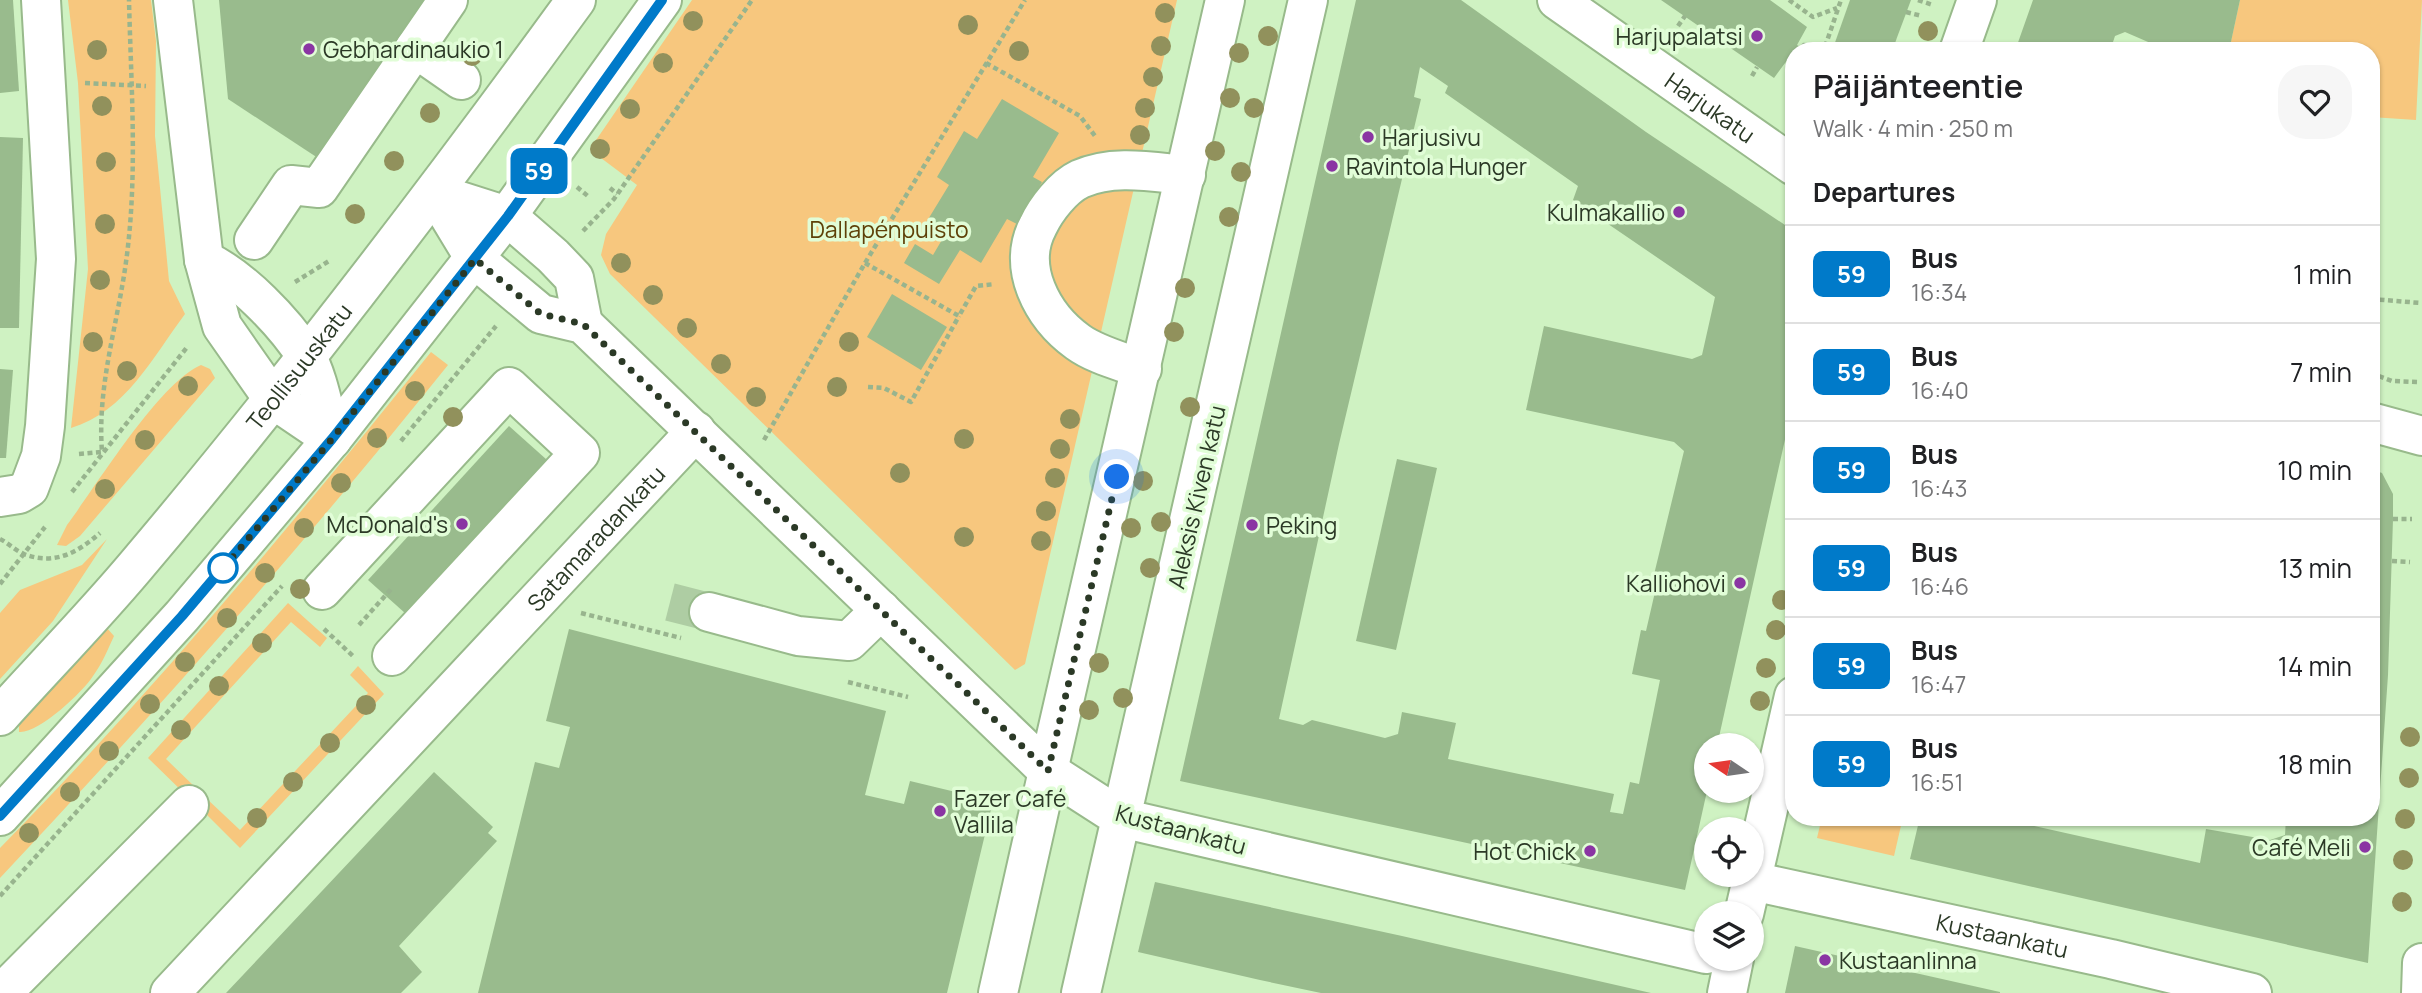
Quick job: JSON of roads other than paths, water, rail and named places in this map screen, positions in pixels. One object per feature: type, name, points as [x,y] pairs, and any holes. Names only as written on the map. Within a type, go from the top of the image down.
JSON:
[{"type":"street","points":[[0,497],[19,494],[29,488],[41,456],[56,259],[41,0]]},
{"type":"street","points":[[173,0],[204,260],[222,326],[274,399],[332,439]]},
{"type":"street","points":[[254,240],[291,185],[319,188],[448,0]]},
{"type":"street","name":"Teollisuuskatu","points":[[0,716],[134,569],[307,358],[435,194],[576,0]]},
{"type":"street","points":[[2,811],[182,616],[332,439],[508,216],[662,0]]},
{"type":"street","points":[[999,993],[1225,0]]},
{"type":"street","name":"Aleksis Kiven katu","points":[[1081,993],[1308,0]]},
{"type":"street","name":"Harjukatu","points":[[1557,0],[1785,160]]},
{"type":"street","points":[[1962,42],[1977,0]]},
{"type":"street","points":[[415,48],[461,80]]},
{"type":"street","points":[[1142,369],[1079,343],[1059,325],[1032,282],[1029,258],[1032,236],[1044,213],[1078,180],[1099,173],[1123,170],[1186,175]]},
{"type":"street","points":[[435,194],[508,216],[574,278],[583,324],[541,314],[475,259],[435,194]]},
{"type":"street","points":[[204,260],[219,267],[260,302],[307,358],[332,439]]},
{"type":"street","name":"Kustaankatu","points":[[583,324],[1048,771],[1121,818],[1694,951]]},
{"type":"street","points":[[305,598],[509,387],[580,453],[375,659]]},
{"type":"street","points":[[2380,424],[2422,436]]},
{"type":"street","name":"Satamaradankatu","points":[[170,993],[696,431]]},
{"type":"street","points":[[709,612],[798,636],[849,641],[881,610]]},
{"type":"street","points":[[1748,897],[1785,735]]},
{"type":"street","points":[[2,993],[189,805]]},
{"type":"street","name":"Kustaankatu","points":[[1748,897],[2144,980],[2252,993]]},
{"type":"street","points":[[2421,993],[2422,963]]},
{"type":"street","points":[[1727,993],[1731,971]]},
{"type":"tunnel","points":[[670,602],[709,612]]},
{"type":"place","name":"Harjupalatsi","points":[[1757,36]]},
{"type":"place","name":"Gebhardinaukio 1","points":[[309,49]]},
{"type":"place","name":"Harjusivu","points":[[1368,137]]},
{"type":"place","name":"Ravintola Hunger","points":[[1332,166]]},
{"type":"place","name":"Kulmakallio","points":[[1679,212]]},
{"type":"place","name":"McDonald's","points":[[462,524]]},
{"type":"place","name":"Peking","points":[[1252,525]]},
{"type":"place","name":"Kalliohovi","points":[[1740,583]]},
{"type":"place","name":"Fazer Café Vallila","points":[[940,811]]},
{"type":"place","name":"Café Meli","points":[[2365,847]]},
{"type":"place","name":"Hot Chick","points":[[1590,851]]},
{"type":"place","name":"Kustaanlinna","points":[[1825,960]]},
{"type":"park label","name":"Dallapénpuisto","points":[[889,229]]}]
